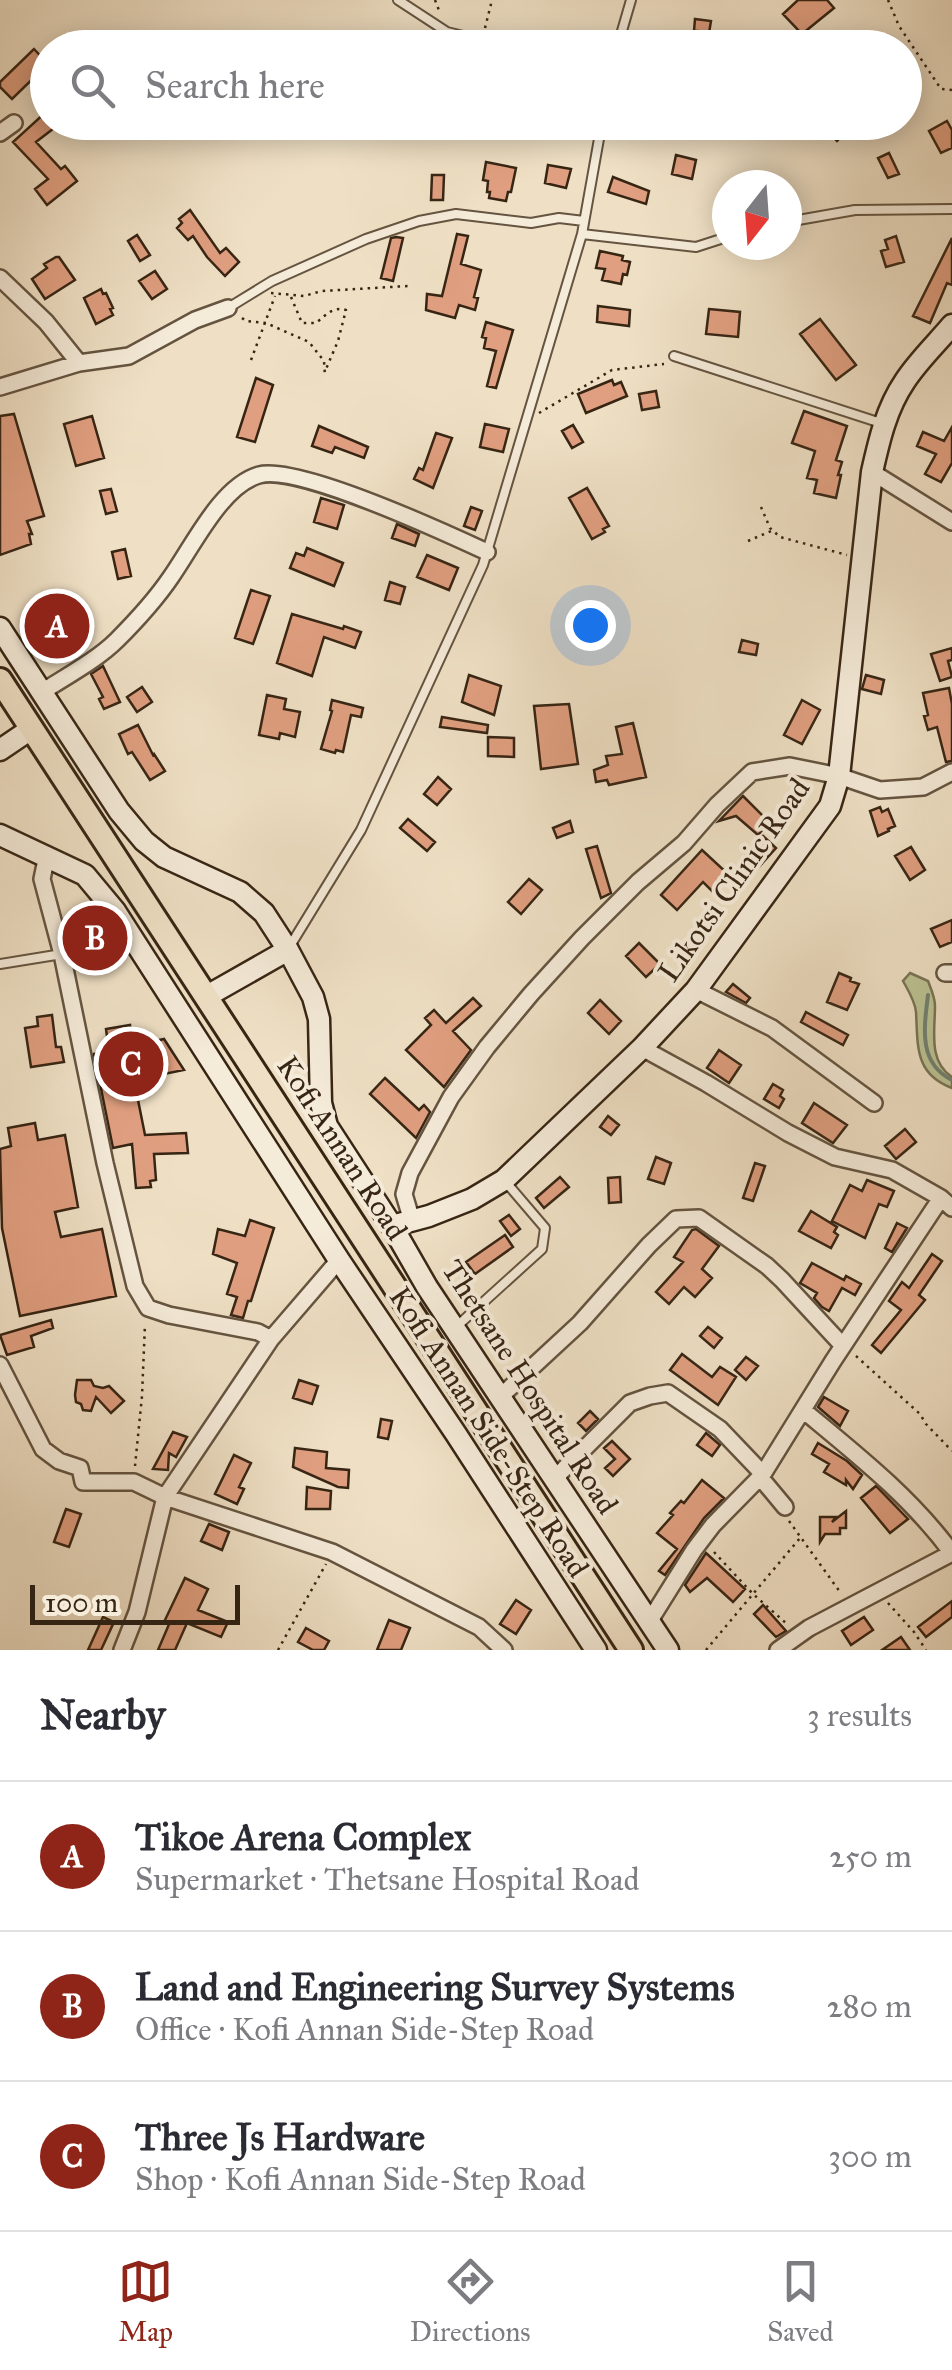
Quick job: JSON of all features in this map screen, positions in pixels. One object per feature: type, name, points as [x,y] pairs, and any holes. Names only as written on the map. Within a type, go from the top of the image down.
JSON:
[{"type":"main road","name":"Kofi Annan Road","points":[[0,680],[632,1650]]},
{"type":"street","points":[[0,134],[14,122]]},
{"type":"street","points":[[0,278],[46,322],[79,363]]},
{"type":"street","points":[[0,387],[79,363],[129,356],[196,320],[228,308]]},
{"type":"street","name":"Likotsi Clinic Road","points":[[402,1224],[472,1199],[504,1180],[642,1048],[696,990],[830,806],[839,776],[872,472],[884,424],[905,380],[952,325]]},
{"type":"street","points":[[872,472],[952,522]]},
{"type":"street","points":[[42,692],[114,643],[169,580],[232,491],[263,473],[283,474],[368,501],[486,552]]},
{"type":"street","name":"Thetsane Hospital Road","points":[[0,628],[119,810],[144,841],[164,857],[240,892],[264,914],[288,950],[319,1019],[322,1103],[327,1126],[402,1224],[454,1328],[668,1650]]},
{"type":"street","points":[[0,750],[31,729]]},
{"type":"street","points":[[402,1224],[410,1173],[451,1097],[487,1047],[582,938],[684,843],[716,805],[752,772],[790,766],[880,790],[922,786],[952,772]]},
{"type":"street","name":"Kofi Annan Side-Step Road","points":[[0,835],[85,875],[116,912],[338,1260],[596,1650]]},
{"type":"street","points":[[47,855],[42,879],[136,1286],[148,1308],[258,1332],[271,1339]]},
{"type":"street","points":[[207,996],[288,950]]},
{"type":"street","points":[[696,990],[772,1028],[874,1104]]},
{"type":"street","points":[[642,1048],[788,1133],[835,1156],[892,1170],[946,1203],[843,1346],[762,1476],[701,1540],[649,1622]]},
{"type":"street","points":[[500,1397],[580,1323],[676,1218],[699,1218],[767,1266],[843,1346]]},
{"type":"street","points":[[122,1650],[137,1612],[165,1497],[271,1339],[338,1260]]},
{"type":"street","points":[[0,1365],[43,1449],[80,1468],[83,1482],[134,1482],[165,1497],[332,1552],[479,1627],[504,1650]]},
{"type":"street","points":[[554,1479],[630,1404],[668,1394],[720,1429],[785,1507]]},
{"type":"street","points":[[778,1650],[952,1553],[932,1525],[803,1410]]},
{"type":"lane","points":[[398,0],[444,30]]},
{"type":"lane","points":[[622,30],[631,0]]},
{"type":"lane","points":[[288,950],[361,830],[486,552],[582,234],[599,140]]},
{"type":"lane","points":[[802,219],[855,210],[952,209]]},
{"type":"lane","points":[[228,308],[272,281],[418,220],[456,214],[531,223],[559,218],[584,221]]},
{"type":"lane","points":[[582,234],[696,247],[712,242]]},
{"type":"lane","points":[[674,356],[884,424]]},
{"type":"lane","points":[[0,964],[62,954]]},
{"type":"lane","points":[[454,1328],[542,1248],[545,1228],[504,1180]]},
{"type":"path","points":[[484,30],[492,0]]},
{"type":"path","points":[[888,0],[902,30]]},
{"type":"path","points":[[922,60],[941,89],[952,90]]},
{"type":"path","points":[[261,289],[276,295],[304,296],[322,291],[408,286]]},
{"type":"path","points":[[251,360],[276,295]]},
{"type":"path","points":[[290,296],[302,322],[316,323],[332,310],[346,310],[325,376]]},
{"type":"path","points":[[228,308],[246,321],[266,323],[309,342],[326,369]]},
{"type":"path","points":[[528,414],[539,412],[612,370],[673,363],[674,356]]},
{"type":"path","points":[[760,507],[780,537],[863,559]]},
{"type":"path","points":[[748,542],[772,530]]},
{"type":"path","points":[[134,1482],[148,1308]]},
{"type":"path","points":[[843,1346],[902,1395],[952,1451]]},
{"type":"path","points":[[785,1507],[785,1514],[800,1538],[851,1606]]},
{"type":"path","points":[[706,1650],[800,1538]]},
{"type":"path","points":[[701,1540],[799,1635]]},
{"type":"path","points":[[278,1650],[332,1552]]},
{"type":"path","points":[[876,1592],[926,1650]]},
{"type":"green space","points":[[910,973],[928,981],[932,990],[936,1054],[952,1077],[952,1088],[931,1075],[920,1057],[915,1008],[903,981]]},
{"type":"building","points":[[798,0],[827,0],[834,8],[807,30],[798,30],[783,14]]},
{"type":"building","points":[[695,19],[711,21],[710,30],[694,30]]},
{"type":"building","points":[[30,53],[30,82],[12,99],[0,82]]},
{"type":"building","points":[[947,121],[952,130],[952,148],[941,153],[929,131]]},
{"type":"building","points":[[30,126],[30,140],[39,140],[36,142],[61,169],[65,166],[77,181],[47,205],[35,189],[48,179],[13,142]]},
{"type":"building","points":[[889,153],[899,174],[888,178],[878,158]]},
{"type":"building","points":[[676,155],[696,160],[692,179],[672,174]]},
{"type":"building","points":[[486,162],[516,168],[506,201],[489,198],[488,181],[483,180]]},
{"type":"building","points":[[548,165],[571,169],[566,188],[545,183]]},
{"type":"building","points":[[432,175],[444,175],[443,200],[431,200]]},
{"type":"building","points":[[613,177],[649,191],[646,204],[608,192]]},
{"type":"building","points":[[190,210],[220,253],[226,248],[239,262],[225,276],[193,236],[188,240],[177,228],[182,223],[179,219]]},
{"type":"building","points":[[457,234],[468,236],[461,264],[481,270],[475,310],[459,305],[455,318],[426,310],[427,294],[442,296]]},
{"type":"building","points":[[137,235],[150,255],[140,261],[128,241]]},
{"type":"building","points":[[896,236],[904,262],[886,267],[881,251],[888,249],[885,240]]},
{"type":"building","points":[[391,238],[403,238],[393,281],[381,278]]},
{"type":"building","points":[[952,238],[952,285],[947,283],[930,323],[913,316]]},
{"type":"building","points":[[600,251],[623,256],[622,260],[630,262],[621,284],[602,280],[605,269],[596,268]]},
{"type":"building","points":[[56,257],[75,280],[45,299],[32,279]]},
{"type":"building","points":[[155,271],[167,289],[152,299],[139,281]]},
{"type":"building","points":[[101,289],[113,315],[96,324],[84,298]]},
{"type":"building","points":[[598,306],[630,310],[629,326],[597,322]]},
{"type":"building","points":[[709,309],[740,312],[738,337],[706,334]]},
{"type":"building","points":[[820,319],[856,365],[836,380],[800,334]]},
{"type":"building","points":[[486,322],[513,330],[496,388],[487,386],[496,351],[484,348]]},
{"type":"building","points":[[256,378],[273,385],[255,442],[237,437]]},
{"type":"building","points":[[612,380],[614,385],[621,382],[627,396],[586,413],[578,394]]},
{"type":"building","points":[[656,391],[659,407],[642,410],[639,394]]},
{"type":"building","points":[[804,411],[847,426],[836,460],[842,462],[836,498],[814,493],[817,480],[807,478],[815,451],[792,443]]},
{"type":"building","points":[[14,414],[44,516],[27,521],[31,544],[0,555],[0,416]]},
{"type":"building","points":[[92,416],[104,458],[76,466],[64,424]]},
{"type":"building","points":[[485,424],[509,429],[503,452],[480,447]]},
{"type":"building","points":[[573,425],[583,442],[572,448],[562,431]]},
{"type":"building","points":[[319,426],[368,447],[364,458],[335,447],[332,453],[312,446]]},
{"type":"building","points":[[952,427],[952,463],[941,482],[925,474],[936,454],[917,446],[923,432],[944,441]]},
{"type":"building","points":[[436,433],[452,438],[433,488],[414,479],[419,468],[423,470]]},
{"type":"building","points":[[587,488],[609,526],[592,539],[569,498]]},
{"type":"building","points":[[111,489],[117,511],[106,514],[100,491]]},
{"type":"building","points":[[321,498],[344,505],[337,529],[314,522]]},
{"type":"building","points":[[471,507],[482,511],[475,530],[464,526]]},
{"type":"building","points":[[397,524],[419,534],[415,546],[392,538]]},
{"type":"building","points":[[307,548],[343,563],[334,586],[290,568],[296,553],[304,556]]},
{"type":"building","points":[[125,549],[131,576],[118,579],[112,552]]},
{"type":"building","points":[[427,555],[458,568],[449,590],[417,577]]},
{"type":"building","points":[[390,582],[405,587],[400,604],[385,600]]},
{"type":"building","points":[[251,590],[270,596],[253,644],[235,638]]},
{"type":"building","points":[[292,614],[361,632],[355,648],[324,637],[312,676],[277,663]]},
{"type":"building","points":[[742,640],[758,644],[756,655],[739,652]]},
{"type":"building","points":[[952,648],[952,660],[948,661],[952,677],[940,681],[931,654]]},
{"type":"building","points":[[103,666],[120,702],[104,709],[99,699],[103,697],[91,674]]},
{"type":"building","points":[[469,675],[501,686],[494,715],[462,702]]},
{"type":"building","points":[[866,675],[884,680],[881,694],[862,689]]},
{"type":"building","points":[[142,687],[152,702],[137,712],[127,697]]},
{"type":"building","points":[[949,688],[952,761],[946,762],[937,727],[928,730],[923,693]]},
{"type":"building","points":[[267,695],[286,699],[284,709],[300,712],[295,737],[280,733],[279,739],[259,735]]},
{"type":"building","points":[[332,700],[363,708],[361,717],[351,715],[343,752],[321,749]]},
{"type":"building","points":[[802,700],[820,710],[802,744],[784,735]]},
{"type":"building","points":[[569,704],[578,764],[541,769],[534,706]]},
{"type":"building","points":[[442,717],[488,725],[487,733],[440,727]]},
{"type":"building","points":[[633,723],[646,777],[609,785],[607,780],[596,782],[594,770],[608,765],[606,756],[622,754],[616,727]]},
{"type":"building","points":[[138,725],[165,771],[150,780],[132,752],[128,754],[119,734]]},
{"type":"building","points":[[488,737],[514,738],[514,757],[488,756]]},
{"type":"building","points":[[438,777],[451,789],[437,805],[424,794]]},
{"type":"building","points":[[743,796],[769,822],[758,835],[736,816],[719,821]]},
{"type":"building","points":[[880,807],[882,812],[888,809],[895,826],[878,836],[870,811]]},
{"type":"building","points":[[408,819],[435,842],[427,851],[400,828]]},
{"type":"building","points":[[570,821],[573,832],[557,838],[553,828]]},
{"type":"building","points":[[763,836],[776,848],[757,869],[744,857]]},
{"type":"building","points":[[597,846],[611,893],[601,898],[586,849]]},
{"type":"building","points":[[911,847],[925,870],[910,880],[895,856]]},
{"type":"building","points":[[702,850],[728,874],[712,891],[703,882],[677,910],[661,895]]},
{"type":"building","points":[[529,879],[542,890],[521,914],[508,902]]},
{"type":"building","points":[[952,920],[952,942],[940,947],[931,929]]},
{"type":"building","points":[[639,943],[660,964],[646,977],[626,956]]},
{"type":"building","points":[[839,973],[859,984],[847,1010],[827,1002]]},
{"type":"building","points":[[733,984],[750,998],[746,1003],[726,992]]},
{"type":"building","points":[[473,998],[481,1006],[453,1031],[471,1050],[444,1087],[406,1050],[431,1025],[425,1018],[434,1010],[446,1023]]},
{"type":"building","points":[[600,1000],[621,1021],[609,1034],[588,1013]]},
{"type":"building","points":[[806,1012],[848,1035],[843,1045],[801,1022]]},
{"type":"building","points":[[52,1015],[56,1047],[61,1047],[64,1062],[31,1067],[25,1028],[38,1026],[37,1017]]},
{"type":"building","points":[[130,1025],[133,1046],[164,1039],[184,1070],[134,1080],[145,1135],[186,1133],[188,1153],[154,1154],[156,1180],[150,1181],[151,1187],[136,1188],[132,1144],[113,1148],[94,1054],[109,1051],[106,1029]]},
{"type":"building","points":[[719,1050],[741,1065],[729,1083],[707,1068]]},
{"type":"building","points":[[385,1078],[419,1110],[424,1105],[430,1112],[416,1138],[370,1094]]},
{"type":"building","points":[[773,1084],[783,1090],[779,1108],[764,1099]]},
{"type":"building","points":[[814,1103],[847,1125],[833,1143],[802,1123]]},
{"type":"building","points":[[608,1116],[619,1125],[611,1135],[600,1127]]},
{"type":"building","points":[[35,1123],[38,1140],[65,1135],[78,1207],[55,1212],[61,1237],[102,1229],[116,1296],[20,1316],[2,1228],[0,1149],[11,1146],[8,1128]]},
{"type":"building","points":[[905,1129],[916,1142],[896,1159],[885,1146]]},
{"type":"building","points":[[656,1157],[671,1163],[664,1184],[648,1179]]},
{"type":"building","points":[[755,1163],[765,1166],[753,1201],[743,1198]]},
{"type":"building","points":[[560,1177],[569,1187],[544,1208],[536,1198]]},
{"type":"building","points":[[620,1177],[621,1202],[609,1203],[608,1178]]},
{"type":"building","points":[[867,1180],[894,1191],[887,1207],[879,1204],[865,1238],[832,1221],[850,1185],[862,1191]]},
{"type":"building","points":[[811,1211],[837,1227],[834,1232],[838,1235],[831,1248],[799,1231]]},
{"type":"building","points":[[509,1215],[520,1229],[511,1236],[500,1221]]},
{"type":"building","points":[[250,1220],[274,1228],[243,1318],[231,1315],[237,1297],[227,1294],[237,1263],[213,1254],[218,1229],[245,1236]]},
{"type":"building","points":[[897,1223],[907,1228],[892,1252],[885,1248]]},
{"type":"building","points":[[696,1229],[719,1246],[702,1269],[712,1278],[695,1297],[684,1287],[669,1304],[656,1292],[683,1262],[674,1257]]},
{"type":"building","points":[[505,1235],[513,1247],[475,1274],[466,1262]]},
{"type":"building","points":[[932,1254],[942,1261],[919,1295],[925,1300],[881,1353],[872,1345],[901,1310],[889,1301],[902,1282],[909,1288]]},
{"type":"building","points":[[812,1263],[844,1280],[846,1276],[861,1284],[855,1295],[842,1288],[829,1311],[822,1307],[814,1298],[817,1293],[800,1283]]},
{"type":"building","points":[[51,1320],[53,1328],[31,1336],[34,1347],[7,1355],[0,1335]]},
{"type":"building","points":[[708,1327],[722,1338],[714,1348],[700,1336]]},
{"type":"building","points":[[682,1354],[712,1377],[720,1367],[736,1377],[718,1405],[670,1370]]},
{"type":"building","points":[[746,1357],[758,1366],[746,1380],[735,1370]]},
{"type":"building","points":[[77,1380],[91,1380],[94,1386],[103,1388],[109,1386],[124,1401],[111,1413],[96,1397],[91,1411],[83,1410],[76,1402]]},
{"type":"building","points":[[299,1380],[318,1386],[312,1404],[293,1398]]},
{"type":"building","points":[[824,1397],[848,1411],[840,1426],[818,1407]]},
{"type":"building","points":[[590,1411],[598,1419],[586,1431],[578,1423]]},
{"type":"building","points":[[381,1419],[392,1421],[388,1439],[378,1437]]},
{"type":"building","points":[[173,1432],[187,1437],[176,1457],[169,1453],[168,1470],[153,1469]]},
{"type":"building","points":[[706,1433],[720,1445],[712,1456],[697,1445]]},
{"type":"building","points":[[612,1441],[630,1459],[613,1476],[605,1468],[615,1459],[604,1448]]},
{"type":"building","points":[[818,1443],[862,1475],[853,1489],[846,1480],[846,1485],[824,1472],[829,1464],[812,1454]]},
{"type":"building","points":[[295,1448],[327,1452],[326,1468],[349,1470],[348,1488],[293,1467]]},
{"type":"building","points":[[234,1455],[251,1463],[239,1487],[244,1489],[237,1504],[215,1494]]},
{"type":"building","points":[[702,1480],[724,1498],[704,1518],[665,1575],[659,1571],[677,1549],[657,1533],[673,1515],[670,1513],[681,1501],[684,1503]]},
{"type":"building","points":[[876,1486],[908,1519],[890,1533],[861,1498]]},
{"type":"building","points":[[307,1487],[331,1491],[330,1509],[306,1509]]},
{"type":"building","points":[[66,1509],[81,1514],[69,1547],[54,1542]]},
{"type":"building","points":[[846,1511],[846,1528],[840,1528],[840,1534],[825,1534],[820,1542],[820,1517],[836,1517],[832,1522]]},
{"type":"building","points":[[209,1524],[229,1532],[222,1550],[201,1541]]},
{"type":"building","points":[[706,1553],[745,1589],[733,1602],[707,1578],[690,1592],[685,1585]]},
{"type":"building","points":[[185,1578],[208,1589],[198,1610],[228,1622],[221,1637],[187,1623],[175,1650],[158,1650],[170,1622],[165,1620]]},
{"type":"building","points":[[516,1600],[531,1610],[516,1634],[500,1624]]},
{"type":"building","points":[[952,1601],[952,1617],[926,1637],[918,1627]]},
{"type":"building","points":[[763,1605],[786,1631],[776,1637],[754,1614]]},
{"type":"building","points":[[103,1617],[114,1622],[101,1650],[88,1650]]},
{"type":"building","points":[[864,1617],[873,1630],[851,1645],[842,1631]]},
{"type":"building","points":[[389,1620],[410,1628],[401,1650],[377,1650]]},
{"type":"building","points":[[306,1628],[329,1641],[324,1650],[313,1650],[298,1642]]},
{"type":"building","points":[[901,1637],[910,1650],[882,1650]]},
{"type":"waterway","points":[[928,995],[928,1054],[941,1073],[952,1080]]},
{"type":"place","name":"Tikoe Arena Complex","points":[[57,626]]},
{"type":"place","name":"Land and Engineering Survey Systems","points":[[95,938]]},
{"type":"place","name":"Three Js Hardware","points":[[131,1064]]}]
